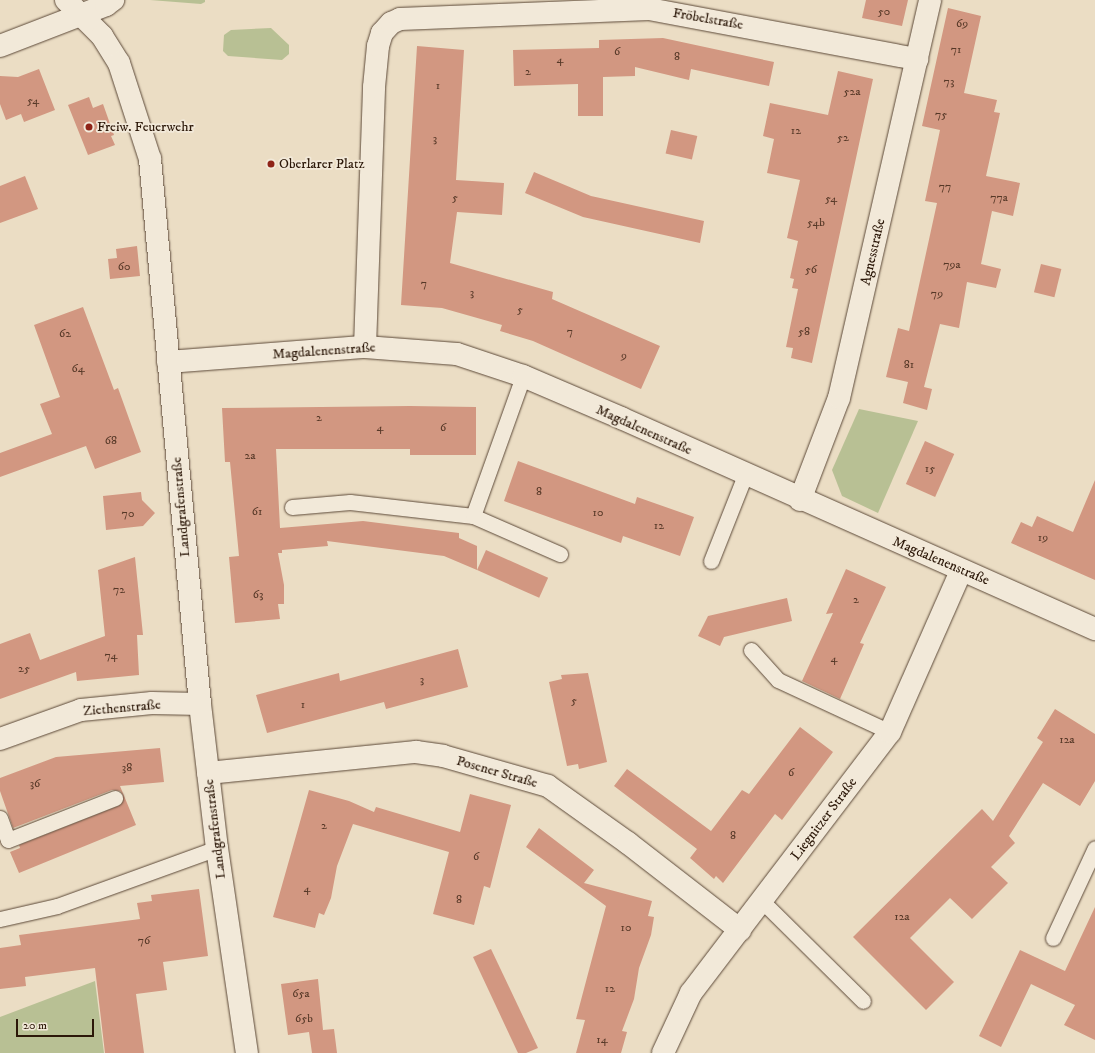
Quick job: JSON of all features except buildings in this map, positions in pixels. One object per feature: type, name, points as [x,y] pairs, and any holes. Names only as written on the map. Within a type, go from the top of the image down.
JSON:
[{"type":"street","points":[[0,46],[73,6],[106,5],[113,0]]},
{"type":"street","name":"Agnesstraße","points":[[800,500],[839,398],[930,0]]},
{"type":"street","name":"Landgrafenstraße","points":[[73,6],[102,36],[119,63],[150,159],[200,704],[217,848],[247,1053]]},
{"type":"street","name":"Fröbelstraße","points":[[365,347],[365,278],[374,87],[378,46],[382,33],[391,23],[400,19],[590,6],[650,9],[917,59]]},
{"type":"street","name":"Magdalenenstraße","points":[[168,362],[365,347],[457,354],[524,376],[800,500],[1095,629]]},
{"type":"street","name":"Liegnitzer Straße","points":[[663,1053],[692,993],[890,732],[961,571]]},
{"type":"street","name":"Ziethenstraße","points":[[0,739],[81,710],[152,703],[200,704]]},
{"type":"street","name":"Posener Straße","points":[[208,773],[416,752],[444,756],[548,786],[623,839],[740,930]]},
{"type":"lane","points":[[473,516],[524,376]]},
{"type":"lane","points":[[711,561],[745,475]]},
{"type":"lane","points":[[292,507],[350,502],[473,516],[560,554]]},
{"type":"lane","points":[[751,650],[778,680],[890,732]]},
{"type":"lane","points":[[0,818],[8,840],[114,798]]},
{"type":"lane","points":[[0,919],[57,906],[217,848]]},
{"type":"lane","points":[[1053,938],[1090,871],[1095,848]]},
{"type":"lane","points":[[762,901],[863,1001]]},
{"type":"green space","points":[[150,0],[205,0],[205,2],[201,4]]},
{"type":"green space","points":[[271,28],[289,45],[289,54],[282,60],[228,56],[223,51],[224,35],[231,30]]},
{"type":"green space","points":[[859,409],[918,421],[878,513],[842,496],[832,470]]},
{"type":"green space","points":[[95,981],[104,1053],[0,1053],[0,1017]]},
{"type":"place","name":"Freiw. Feuerwehr","points":[[89,127]]},
{"type":"place","name":"Oberlarer Platz","points":[[271,164]]}]
